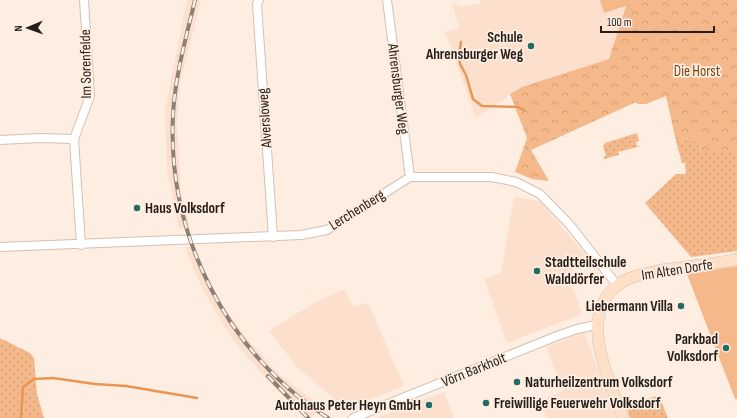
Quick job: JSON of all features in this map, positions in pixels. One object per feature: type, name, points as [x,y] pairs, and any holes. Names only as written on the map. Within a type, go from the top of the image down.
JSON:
[{"type":"street","name":"Im Sorenfelde","points":[[81,245],[74,139],[90,96],[84,0]]},
{"type":"street","name":"Alversloweg","points":[[259,0],[257,4],[273,238]]},
{"type":"street","name":"Ahrensburger Weg","points":[[387,0],[410,177]]},
{"type":"street","points":[[0,140],[40,138],[74,139]]},
{"type":"street","points":[[410,177],[492,177],[516,182],[540,194],[570,225],[618,285],[601,305],[596,325],[606,370],[624,418]]},
{"type":"street","name":"Lerchenberg","points":[[0,247],[273,238],[301,235],[327,230],[410,177]]},
{"type":"street","name":"Im Alten Dorfe","points":[[618,285],[635,277],[657,271],[716,264],[737,259]]},
{"type":"street","name":"Vörn Barkholt","points":[[353,418],[557,336],[577,329],[596,325]]},
{"type":"shaded area","points":[[187,0],[201,0],[180,83],[177,123],[181,195],[190,228],[179,228],[167,168],[165,111]]},
{"type":"shaded area","name":"Schule Ahrensburger Weg","points":[[480,0],[628,0],[609,59],[522,87],[476,118],[445,32],[459,28],[452,3],[462,7],[480,3]]},
{"type":"shaded area","name":"Stadtteilschule Walddörfer","points":[[514,197],[540,201],[589,259],[573,269],[570,278],[582,314],[507,343],[484,279],[501,273]]},
{"type":"shaded area","points":[[194,246],[220,302],[250,342],[279,374],[321,407],[311,418],[306,418],[265,378],[228,333],[201,286],[185,248]]},
{"type":"shaded area","points":[[344,289],[353,307],[368,303],[404,386],[346,409],[298,368],[269,331],[309,306]]},
{"type":"shaded area","points":[[584,332],[616,418],[546,418],[540,400],[563,391],[546,347]]},
{"type":"shaded area","name":"Autohaus Peter Heyn GmbH","points":[[444,392],[454,418],[376,418]]},
{"type":"green space","points":[[600,0],[628,0],[629,5],[604,13]]},
{"type":"green space","name":"Die Horst","points":[[628,0],[737,0],[737,153],[702,153],[697,136],[676,141],[666,96],[646,104],[638,104],[636,102],[531,150],[549,181],[532,179],[515,172],[527,138],[510,94],[522,87],[609,59]]},
{"type":"green space","points":[[637,133],[639,141],[636,142],[637,146],[641,146],[618,152],[619,155],[604,159],[603,157],[606,156],[603,146],[605,143]]},
{"type":"green space","points":[[697,136],[702,153],[737,153],[737,251],[691,257],[645,203],[676,174],[686,174],[685,163],[682,163],[676,141]]},
{"type":"green space","name":"Parkbad Volksdorf","points":[[737,266],[737,399],[735,399],[687,274]]},
{"type":"green space","points":[[0,338],[30,353],[34,358],[37,394],[44,418],[0,418]]},
{"type":"green space","points":[[659,396],[668,418],[630,418],[625,403]]},
{"type":"waterway","points":[[461,42],[459,56],[460,64],[466,75],[473,99],[482,106],[518,107],[524,110]]},
{"type":"waterway","points":[[21,418],[23,387],[34,379],[53,378],[95,384],[126,386],[197,398]]},
{"type":"railway","points":[[195,0],[178,71],[173,115],[174,160],[180,204],[193,247],[210,288],[233,325],[260,360],[292,391],[328,418]]},
{"type":"railway","points":[[268,376],[308,418]]},
{"type":"place","name":"Schule Ahrensburger Weg","points":[[531,46]]},
{"type":"place","name":"Haus Volksdorf","points":[[137,208]]},
{"type":"place","name":"Stadtteilschule Walddörfer","points":[[537,271]]},
{"type":"place","name":"Liebermann Villa","points":[[681,306]]},
{"type":"place","name":"Parkbad Volksdorf","points":[[726,348]]},
{"type":"place","name":"Naturheilzentrum Volksdorf","points":[[517,382]]},
{"type":"place","name":"Freiwillige Feuerwehr Volksdorf","points":[[486,403]]},
{"type":"place","name":"Autohaus Peter Heyn GmbH","points":[[429,405]]}]
